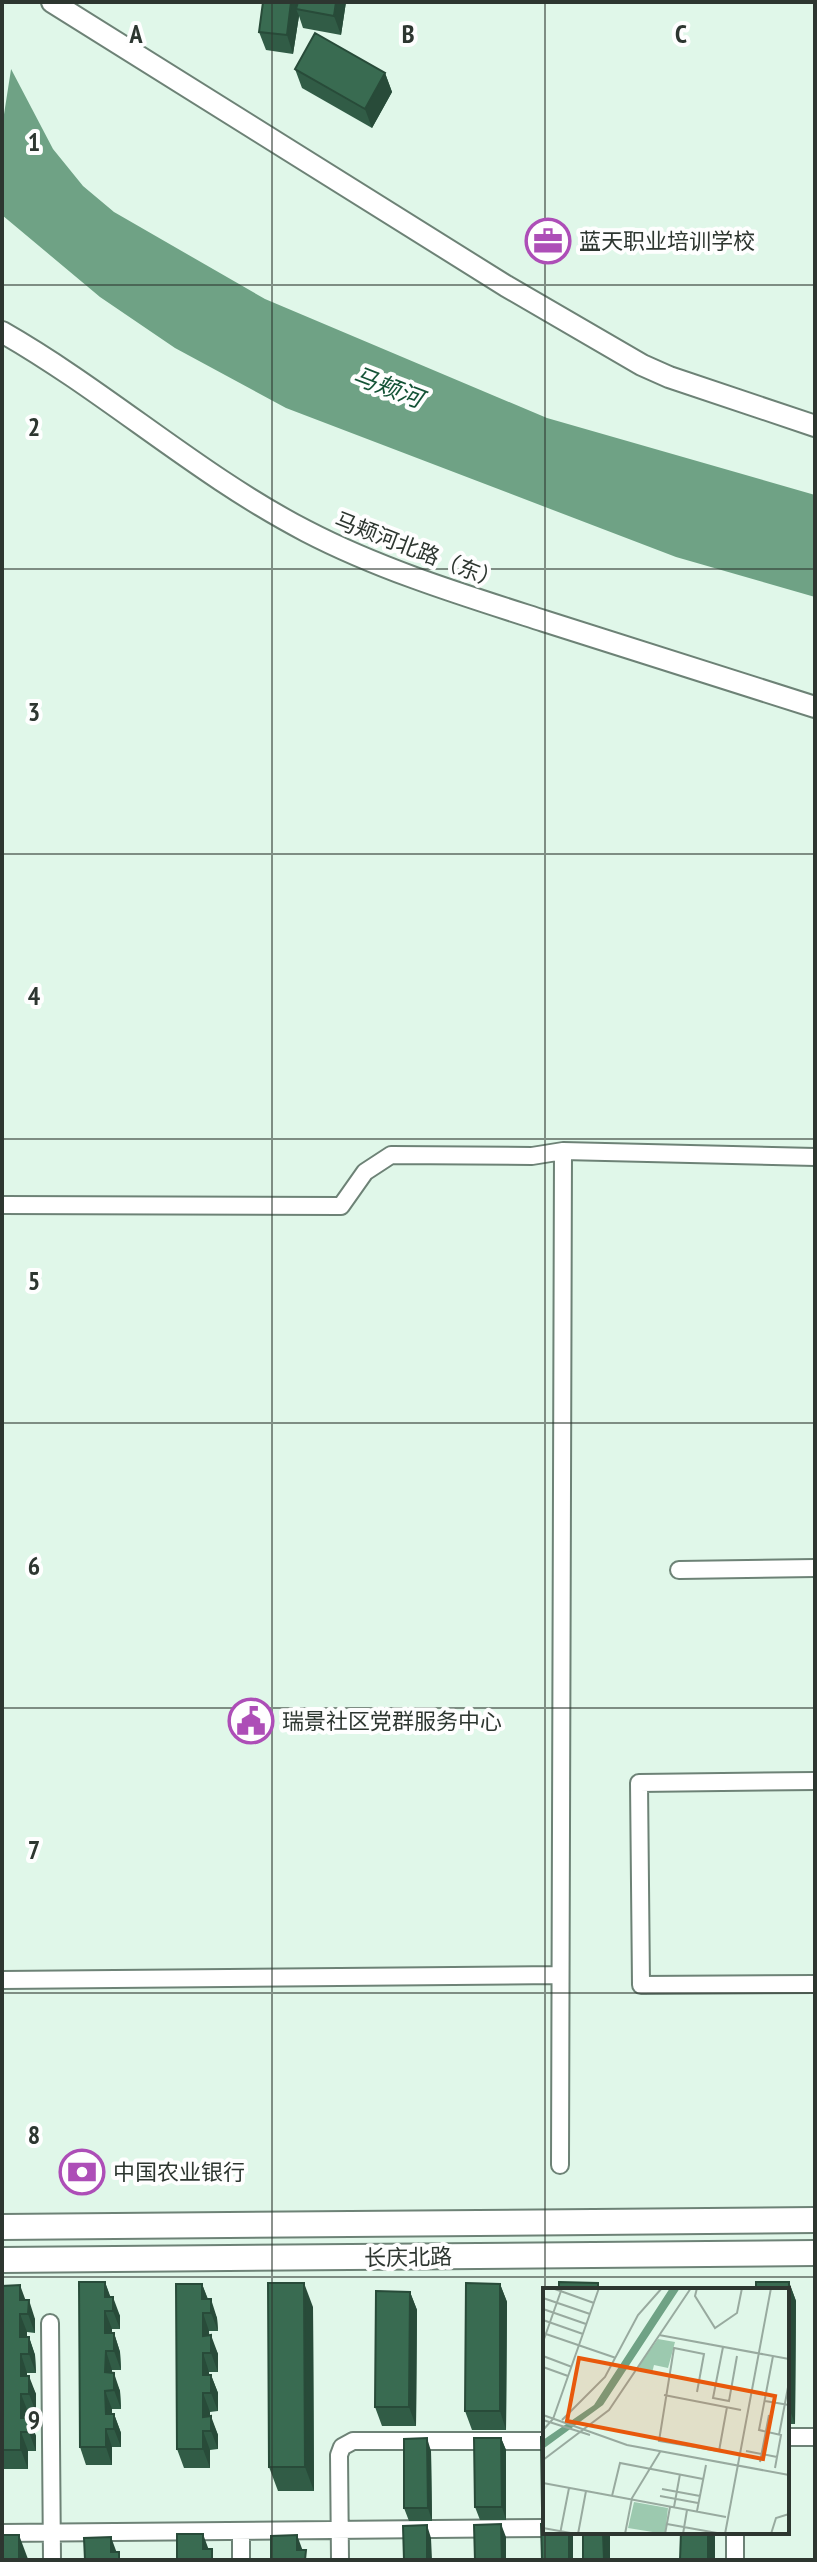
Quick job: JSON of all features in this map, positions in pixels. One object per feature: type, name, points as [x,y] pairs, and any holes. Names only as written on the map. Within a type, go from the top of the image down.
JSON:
[{"type":"main road","name":"长庆北路","points":[[2,2227],[815,2220]]},
{"type":"main road","name":"长庆北路","points":[[2,2260],[815,2253]]},
{"type":"street","points":[[52,2],[506,286],[642,365],[815,426]]},
{"type":"street","name":"马颊河北路（东）","points":[[2,332],[36,351],[176,452],[243,496],[351,554],[459,594],[815,707]]},
{"type":"street","points":[[560,2165],[558,1975],[563,1151]]},
{"type":"street","points":[[2,1205],[341,1206],[365,1172],[391,1155],[532,1156],[563,1151],[815,1157]]},
{"type":"street","points":[[679,1570],[815,1568]]},
{"type":"street","points":[[815,1781],[639,1783],[641,1985],[815,1984]]},
{"type":"street","points":[[2,1980],[558,1975]]},
{"type":"street","points":[[50,2323],[52,2560]]},
{"type":"street","points":[[789,2437],[815,2437]]},
{"type":"street","points":[[340,2560],[339,2455],[342,2447],[353,2441],[543,2441]]},
{"type":"street","points":[[2,2533],[543,2528]]},
{"type":"street","points":[[241,2532],[241,2560]]},
{"type":"street","points":[[735,2534],[735,2560]]},
{"type":"water","name":"马颊河","points":[[2,58],[10,67],[53,149],[83,186],[114,212],[265,299],[547,418],[815,495],[815,597],[676,557],[286,408],[175,348],[100,297],[2,215]]},
{"type":"pier","points":[[2,54],[12,63],[2,127]]},
{"type":"building","points":[[263,2],[291,2],[287,35],[259,32]]},
{"type":"building","points":[[298,2],[336,2],[334,16],[296,9]]},
{"type":"building","points":[[315,33],[385,73],[365,109],[295,69]]},
{"type":"building","points":[[79,2282],[105,2282],[105,2297],[113,2297],[113,2311],[105,2311],[105,2333],[114,2333],[114,2351],[106,2351],[105,2372],[114,2373],[114,2390],[105,2391],[106,2414],[114,2414],[114,2429],[106,2429],[106,2447],[80,2447]]},
{"type":"building","points":[[559,2282],[598,2283],[598,2288],[559,2288]]},
{"type":"building","points":[[756,2282],[789,2282],[789,2288],[756,2288]]},
{"type":"building","points":[[268,2283],[304,2283],[305,2467],[269,2467]]},
{"type":"building","points":[[466,2283],[500,2284],[500,2411],[465,2411]]},
{"type":"building","points":[[176,2284],[202,2284],[202,2299],[211,2299],[211,2313],[203,2313],[203,2336],[211,2335],[211,2353],[203,2353],[203,2375],[211,2375],[211,2393],[203,2393],[203,2417],[211,2416],[211,2431],[203,2431],[203,2449],[177,2449]]},
{"type":"building","points":[[20,2285],[20,2300],[29,2300],[28,2314],[20,2314],[20,2337],[29,2337],[29,2354],[21,2354],[21,2376],[29,2376],[29,2394],[21,2394],[21,2418],[29,2418],[29,2432],[21,2432],[21,2450],[2,2450],[2,2286]]},
{"type":"building","points":[[376,2291],[410,2292],[409,2407],[375,2407]]},
{"type":"building","points":[[541,2437],[543,2437],[543,2507]]},
{"type":"building","points":[[427,2438],[428,2508],[404,2508],[404,2439]]},
{"type":"building","points":[[474,2438],[501,2438],[502,2507],[475,2507]]},
{"type":"building","points":[[501,2524],[502,2560],[475,2560],[474,2525]]},
{"type":"building","points":[[541,2524],[543,2534],[569,2534],[569,2560],[542,2560]]},
{"type":"building","points":[[427,2525],[427,2560],[404,2560],[403,2526]]},
{"type":"building","points":[[177,2534],[203,2534],[203,2549],[212,2549],[212,2560],[177,2560]]},
{"type":"building","points":[[583,2534],[603,2534],[604,2560],[583,2560]]},
{"type":"building","points":[[681,2534],[708,2534],[708,2560],[680,2560]]},
{"type":"building","points":[[2,2535],[19,2535],[19,2560],[2,2560]]},
{"type":"building","points":[[297,2535],[297,2550],[306,2550],[305,2560],[271,2560],[271,2536]]},
{"type":"building","points":[[111,2537],[111,2552],[119,2552],[119,2560],[85,2560],[84,2538]]},
{"type":"place","name":"蓝天职业培训学校","points":[[548,241]]},
{"type":"place","name":"瑞景社区党群服务中心","points":[[251,1721]]},
{"type":"place","name":"中国农业银行","points":[[82,2172]]}]
